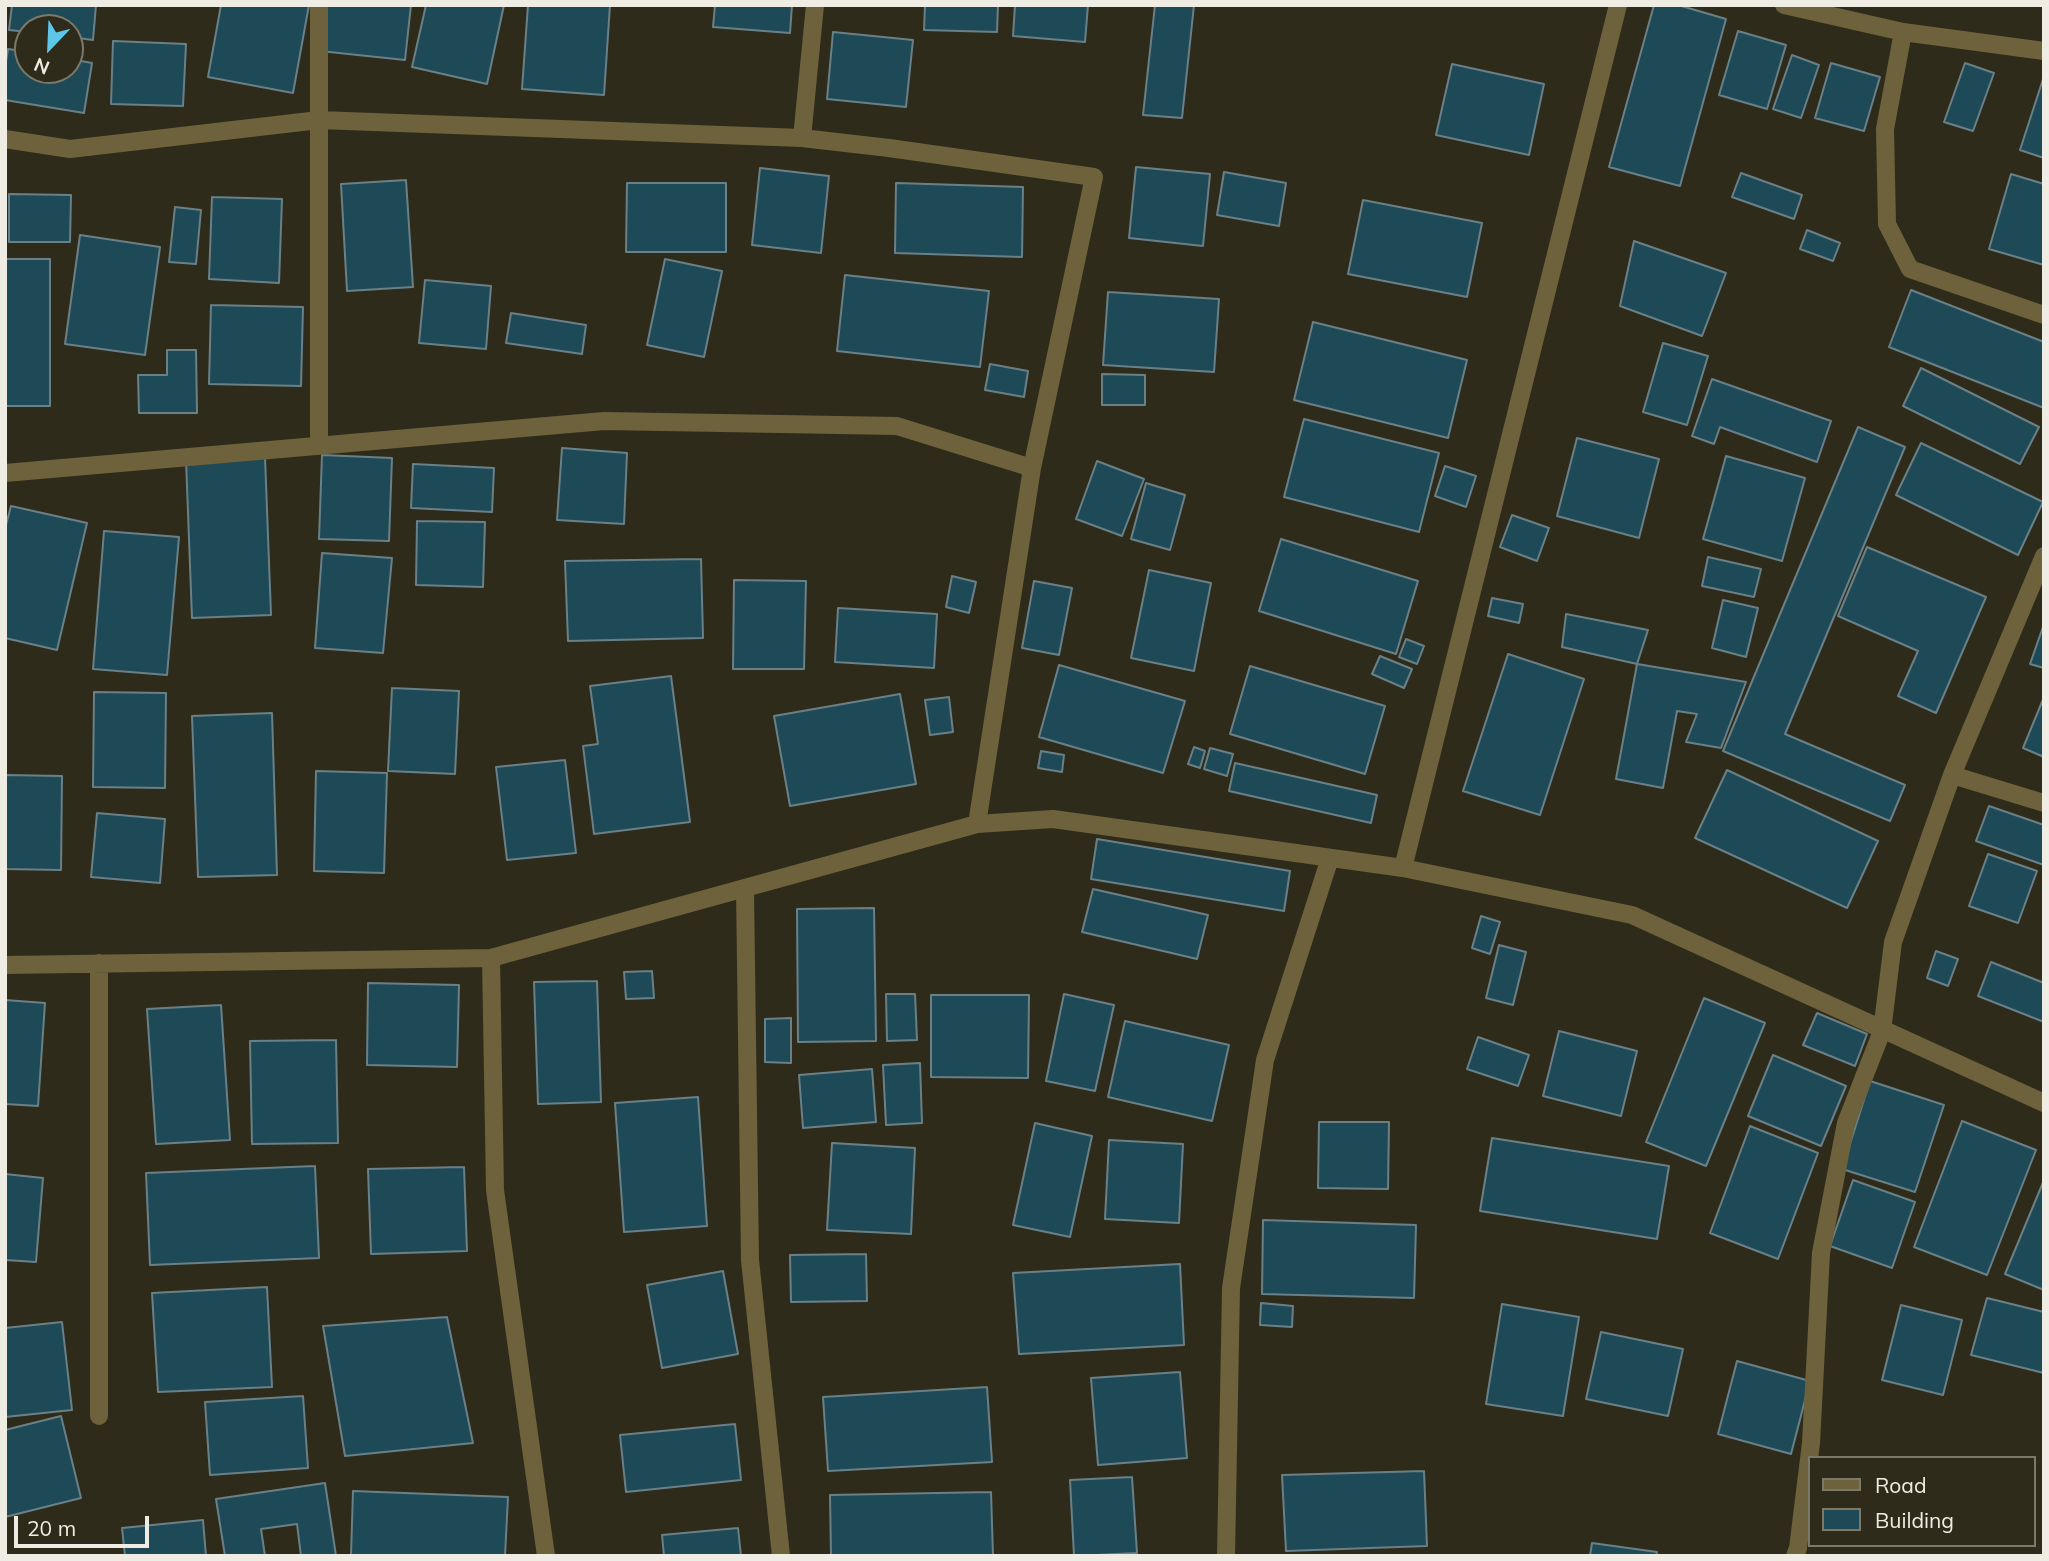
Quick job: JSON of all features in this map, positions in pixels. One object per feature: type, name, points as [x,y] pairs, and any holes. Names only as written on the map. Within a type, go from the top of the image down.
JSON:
[{"type":"street","points":[[318,446],[319,5]]},
{"type":"street","points":[[802,138],[815,5]]},
{"type":"street","points":[[1403,868],[1618,5]]},
{"type":"street","points":[[1784,5],[1903,32],[2044,51]]},
{"type":"street","points":[[1903,32],[1885,129],[1887,224],[1910,269],[2044,315]]},
{"type":"street","points":[[5,138],[70,149],[319,120],[802,138],[1094,177],[1032,468],[977,824]]},
{"type":"street","points":[[5,473],[604,421],[897,426],[1032,468]]},
{"type":"street","points":[[1809,1456],[1821,1252],[1846,1123],[1882,1031],[1893,943],[1952,775],[2044,556]]},
{"type":"street","points":[[1952,775],[2044,803]]},
{"type":"street","points":[[5,965],[491,958],[977,824],[1053,819],[1403,868],[1632,915],[2044,1103]]},
{"type":"street","points":[[1226,1556],[1233,1275],[1265,1060],[1330,858]]},
{"type":"street","points":[[746,889],[750,1261],[780,1556]]},
{"type":"street","points":[[491,958],[495,1190],[546,1556]]},
{"type":"street","points":[[99,963],[99,1416]]},
{"type":"street","points":[[1796,1556],[1808,1467]]},
{"type":"building","points":[[12,5],[96,5],[93,40],[84,39],[84,14],[14,14],[14,31],[9,30]]},
{"type":"building","points":[[221,5],[309,5],[293,93],[208,77]]},
{"type":"building","points":[[325,5],[411,5],[405,60],[320,51]]},
{"type":"building","points":[[426,5],[504,5],[487,84],[412,67]]},
{"type":"building","points":[[528,5],[610,5],[604,95],[522,89]]},
{"type":"building","points":[[715,5],[792,5],[790,33],[713,27]]},
{"type":"building","points":[[925,5],[998,5],[997,32],[924,30]]},
{"type":"building","points":[[1015,5],[1088,5],[1085,42],[1013,36]]},
{"type":"building","points":[[1155,5],[1194,5],[1182,118],[1143,115]]},
{"type":"building","points":[[1654,5],[1678,5],[1726,19],[1680,186],[1609,167]]},
{"type":"building","points":[[1738,31],[1786,45],[1767,109],[1719,95]]},
{"type":"building","points":[[833,32],[913,40],[906,107],[827,99]]},
{"type":"building","points":[[113,41],[186,44],[183,106],[111,104]]},
{"type":"building","points":[[8,49],[14,50],[14,84],[84,84],[84,62],[92,63],[84,113],[5,100]]},
{"type":"building","points":[[1792,55],[1819,65],[1801,118],[1773,109]]},
{"type":"building","points":[[1831,63],[1880,77],[1864,131],[1815,118]]},
{"type":"building","points":[[1965,63],[1994,73],[1973,131],[1944,122]]},
{"type":"building","points":[[1452,64],[1544,84],[1529,155],[1436,135]]},
{"type":"building","points":[[2044,76],[2044,158],[2020,150]]},
{"type":"building","points":[[1136,167],[1210,174],[1203,246],[1129,238]]},
{"type":"building","points":[[760,168],[829,176],[821,253],[752,245]]},
{"type":"building","points":[[1224,172],[1286,183],[1279,226],[1217,215]]},
{"type":"building","points":[[1741,173],[1802,195],[1794,219],[1732,197]]},
{"type":"building","points":[[2011,174],[2044,184],[2044,265],[1989,249]]},
{"type":"building","points":[[406,180],[413,287],[347,291],[341,184]]},
{"type":"building","points":[[627,183],[726,183],[726,252],[626,252]]},
{"type":"building","points":[[896,183],[1023,187],[1022,257],[895,253]]},
{"type":"building","points":[[9,194],[71,195],[70,242],[9,242]]},
{"type":"building","points":[[212,197],[282,199],[279,283],[209,279]]},
{"type":"building","points":[[1363,200],[1482,223],[1467,297],[1348,274]]},
{"type":"building","points":[[175,207],[201,210],[196,264],[169,262]]},
{"type":"building","points":[[1807,230],[1840,243],[1833,261],[1800,249]]},
{"type":"building","points":[[80,235],[160,247],[145,355],[65,344]]},
{"type":"building","points":[[1634,241],[1726,273],[1702,336],[1620,306]]},
{"type":"building","points":[[5,259],[50,259],[50,406],[5,406]]},
{"type":"building","points":[[665,259],[722,271],[704,357],[647,345]]},
{"type":"building","points":[[845,275],[989,291],[980,367],[837,351]]},
{"type":"building","points":[[425,280],[491,286],[486,349],[419,343]]},
{"type":"building","points":[[1911,290],[2044,342],[2044,408],[1889,347]]},
{"type":"building","points":[[1108,292],[1219,299],[1214,372],[1103,365]]},
{"type":"building","points":[[211,305],[303,307],[301,386],[209,384]]},
{"type":"building","points":[[511,313],[586,325],[582,354],[506,343]]},
{"type":"building","points":[[1313,322],[1467,360],[1448,438],[1294,400]]},
{"type":"building","points":[[1663,343],[1708,356],[1687,425],[1643,412]]},
{"type":"building","points":[[167,350],[196,350],[197,413],[139,413],[138,375],[167,375]]},
{"type":"building","points":[[990,364],[1028,371],[1024,397],[985,390]]},
{"type":"building","points":[[1921,368],[2039,427],[2020,464],[1903,406]]},
{"type":"building","points":[[1102,374],[1145,375],[1145,405],[1102,405]]},
{"type":"building","points":[[1712,379],[1831,421],[1817,462],[1720,427],[1714,444],[1692,436]]},
{"type":"building","points":[[1304,419],[1439,453],[1419,532],[1284,497]]},
{"type":"building","points":[[1858,427],[1905,447],[1785,734],[1905,785],[1890,821],[1723,751]]},
{"type":"building","points":[[1577,438],[1659,459],[1639,538],[1557,516]]},
{"type":"building","points":[[1921,443],[2043,502],[2018,555],[1896,495]]},
{"type":"building","points":[[562,448],[627,453],[624,524],[557,520]]},
{"type":"building","points":[[322,455],[392,458],[389,541],[319,539]]},
{"type":"building","points":[[1726,456],[1805,478],[1782,561],[1703,539]]},
{"type":"building","points":[[265,457],[271,615],[192,618],[186,460]]},
{"type":"building","points":[[1097,461],[1144,479],[1122,536],[1076,519]]},
{"type":"building","points":[[413,464],[494,468],[492,512],[411,508]]},
{"type":"building","points":[[1445,466],[1476,476],[1466,507],[1435,496]]},
{"type":"building","points":[[1146,483],[1185,495],[1170,550],[1131,539]]},
{"type":"building","points":[[11,506],[87,523],[57,650],[5,638],[5,529]]},
{"type":"building","points":[[1512,515],[1549,528],[1537,561],[1500,547]]},
{"type":"building","points":[[417,521],[485,522],[483,587],[416,585]]},
{"type":"building","points":[[104,531],[179,537],[167,675],[93,669]]},
{"type":"building","points":[[1281,539],[1418,581],[1396,654],[1259,611]]},
{"type":"building","points":[[1867,547],[1986,597],[1936,713],[1898,696],[1918,651],[1838,616]]},
{"type":"building","points":[[322,553],[392,558],[383,653],[315,648]]},
{"type":"building","points":[[1708,557],[1761,569],[1754,597],[1702,586]]},
{"type":"building","points":[[701,559],[703,638],[568,641],[565,561]]},
{"type":"building","points":[[1149,570],[1211,583],[1194,671],[1131,658]]},
{"type":"building","points":[[952,576],[976,582],[969,613],[946,607]]},
{"type":"building","points":[[734,580],[806,581],[804,669],[733,669]]},
{"type":"building","points":[[1034,581],[1072,588],[1059,655],[1022,648]]},
{"type":"building","points":[[1492,598],[1523,604],[1519,623],[1488,616]]},
{"type":"building","points":[[1723,600],[1758,608],[1746,657],[1712,648]]},
{"type":"building","points":[[838,608],[937,614],[934,668],[835,662]]},
{"type":"building","points":[[1566,614],[1648,630],[1637,664],[1562,647]]},
{"type":"building","points":[[2044,624],[2044,668],[2030,664]]},
{"type":"building","points":[[1406,639],[1424,646],[1417,664],[1399,657]]},
{"type":"building","points":[[1508,654],[1584,679],[1540,815],[1463,791]]},
{"type":"building","points":[[1380,656],[1412,669],[1404,688],[1372,674]]},
{"type":"building","points":[[1637,664],[1746,682],[1721,748],[1686,742],[1697,714],[1677,711],[1663,788],[1616,779]]},
{"type":"building","points":[[1059,665],[1185,701],[1163,773],[1039,737]]},
{"type":"building","points":[[1250,666],[1385,706],[1365,774],[1230,734]]},
{"type":"building","points":[[671,676],[690,822],[594,834],[583,746],[598,744],[590,686]]},
{"type":"building","points":[[392,688],[459,691],[455,774],[388,771]]},
{"type":"building","points":[[94,692],[166,693],[165,788],[93,787]]},
{"type":"building","points":[[900,694],[916,784],[790,806],[774,716]]},
{"type":"building","points":[[949,697],[953,732],[930,735],[925,700]]},
{"type":"building","points":[[2044,697],[2044,757],[2023,748]]},
{"type":"building","points":[[272,713],[277,875],[198,877],[192,716]]},
{"type":"building","points":[[1194,747],[1205,751],[1200,768],[1188,764]]},
{"type":"building","points":[[1210,748],[1233,754],[1227,776],[1204,769]]},
{"type":"building","points":[[1041,751],[1064,755],[1062,772],[1038,768]]},
{"type":"building","points":[[565,760],[576,853],[507,860],[496,767]]},
{"type":"building","points":[[1235,763],[1377,795],[1371,823],[1229,791]]},
{"type":"building","points":[[1727,770],[1878,841],[1847,908],[1695,838]]},
{"type":"building","points":[[316,771],[387,773],[384,873],[314,871]]},
{"type":"building","points":[[5,775],[62,776],[61,870],[5,869]]},
{"type":"building","points":[[1989,806],[2044,825],[2044,865],[1976,841]]},
{"type":"building","points":[[97,813],[165,819],[160,883],[91,877]]},
{"type":"building","points":[[1097,839],[1290,871],[1284,911],[1091,879]]},
{"type":"building","points":[[1988,854],[2037,871],[2018,923],[1969,906]]},
{"type":"building","points":[[1093,889],[1208,915],[1197,959],[1082,932]]},
{"type":"building","points":[[874,908],[876,1041],[798,1042],[797,909]]},
{"type":"building","points":[[1481,916],[1500,922],[1490,954],[1472,948]]},
{"type":"building","points":[[1499,945],[1526,952],[1513,1005],[1486,998]]},
{"type":"building","points":[[1936,951],[1958,959],[1948,986],[1927,978]]},
{"type":"building","points":[[1991,962],[2044,983],[2044,1022],[1978,996]]},
{"type":"building","points":[[652,971],[654,998],[626,999],[624,972]]},
{"type":"building","points":[[597,981],[601,1102],[538,1104],[534,982]]},
{"type":"building","points":[[368,983],[459,985],[457,1067],[367,1065]]},
{"type":"building","points":[[886,994],[915,994],[917,1040],[887,1041]]},
{"type":"building","points":[[1064,994],[1114,1005],[1095,1091],[1046,1081]]},
{"type":"building","points":[[931,995],[1029,995],[1028,1078],[931,1077]]},
{"type":"building","points":[[1704,998],[1765,1023],[1706,1166],[1646,1142]]},
{"type":"building","points":[[5,1000],[45,1003],[38,1106],[5,1104]]},
{"type":"building","points":[[221,1005],[230,1140],[156,1144],[147,1009]]},
{"type":"building","points":[[1817,1013],[1867,1034],[1855,1066],[1803,1045]]},
{"type":"building","points":[[791,1018],[791,1063],[765,1062],[765,1019]]},
{"type":"building","points":[[1125,1021],[1229,1045],[1212,1121],[1108,1097]]},
{"type":"building","points":[[1559,1031],[1637,1051],[1621,1116],[1543,1096]]},
{"type":"building","points":[[1478,1037],[1529,1055],[1518,1086],[1467,1069]]},
{"type":"building","points":[[336,1040],[338,1143],[252,1144],[250,1041]]},
{"type":"building","points":[[1773,1055],[1846,1086],[1821,1146],[1748,1116]]},
{"type":"building","points":[[920,1063],[922,1123],[886,1125],[883,1065]]},
{"type":"building","points":[[872,1069],[876,1122],[803,1128],[799,1075]]},
{"type":"building","points":[[1870,1081],[1944,1105],[1915,1192],[1842,1169]]},
{"type":"building","points":[[698,1097],[707,1226],[624,1232],[615,1103]]},
{"type":"building","points":[[1962,1121],[2036,1150],[1987,1275],[1914,1247]]},
{"type":"building","points":[[1319,1122],[1389,1122],[1388,1189],[1318,1188]]},
{"type":"building","points":[[1035,1123],[1092,1136],[1070,1237],[1013,1225]]},
{"type":"building","points":[[1750,1126],[1818,1153],[1778,1259],[1710,1233]]},
{"type":"building","points":[[1492,1138],[1669,1166],[1657,1239],[1480,1211]]},
{"type":"building","points":[[1109,1140],[1183,1144],[1179,1223],[1105,1219]]},
{"type":"building","points":[[832,1143],[915,1148],[911,1234],[827,1230]]},
{"type":"building","points":[[315,1166],[319,1258],[150,1265],[146,1173]]},
{"type":"building","points":[[464,1167],[467,1251],[371,1254],[368,1169]]},
{"type":"building","points":[[5,1174],[43,1178],[36,1262],[5,1260]]},
{"type":"building","points":[[1853,1180],[1915,1202],[1892,1268],[1830,1246]]},
{"type":"building","points":[[2044,1180],[2044,1290],[2005,1274]]},
{"type":"building","points":[[1263,1220],[1416,1225],[1414,1298],[1262,1294]]},
{"type":"building","points":[[866,1254],[867,1301],[791,1302],[790,1255]]},
{"type":"building","points":[[1180,1264],[1184,1345],[1019,1354],[1013,1273]]},
{"type":"building","points":[[723,1271],[738,1354],[662,1368],[647,1285]]},
{"type":"building","points":[[267,1287],[272,1387],[158,1392],[152,1293]]},
{"type":"building","points":[[1987,1298],[2044,1312],[2044,1373],[1971,1355]]},
{"type":"building","points":[[1261,1303],[1293,1306],[1292,1327],[1260,1325]]},
{"type":"building","points":[[1502,1304],[1579,1317],[1563,1416],[1486,1404]]},
{"type":"building","points":[[1901,1305],[1962,1320],[1943,1395],[1882,1380]]},
{"type":"building","points":[[447,1317],[473,1443],[345,1456],[323,1326]]},
{"type":"building","points":[[62,1322],[72,1410],[5,1417],[5,1328]]},
{"type":"building","points":[[1601,1332],[1683,1349],[1668,1416],[1586,1399]]},
{"type":"building","points":[[1737,1361],[1810,1381],[1791,1454],[1718,1434]]},
{"type":"building","points":[[1180,1372],[1187,1458],[1098,1465],[1091,1378]]},
{"type":"building","points":[[987,1387],[992,1462],[828,1471],[823,1397]]},
{"type":"building","points":[[303,1396],[308,1468],[210,1475],[205,1402]]},
{"type":"building","points":[[61,1416],[81,1498],[5,1517],[5,1430]]},
{"type":"building","points":[[735,1424],[741,1480],[626,1492],[620,1435]]},
{"type":"building","points":[[1424,1471],[1427,1546],[1286,1551],[1282,1475]]},
{"type":"building","points":[[1132,1477],[1137,1553],[1074,1556],[1070,1480]]},
{"type":"building","points":[[325,1483],[336,1556],[301,1556],[297,1524],[261,1529],[265,1556],[225,1556],[216,1499]]},
{"type":"building","points":[[353,1491],[508,1497],[505,1556],[351,1556]]},
{"type":"building","points":[[991,1492],[993,1556],[831,1556],[830,1495]]},
{"type":"building","points":[[203,1520],[206,1556],[125,1556],[122,1528]]},
{"type":"building","points":[[738,1528],[741,1556],[664,1556],[662,1535]]},
{"type":"building","points":[[1592,1543],[1657,1552],[1656,1556],[1590,1556]]}]
